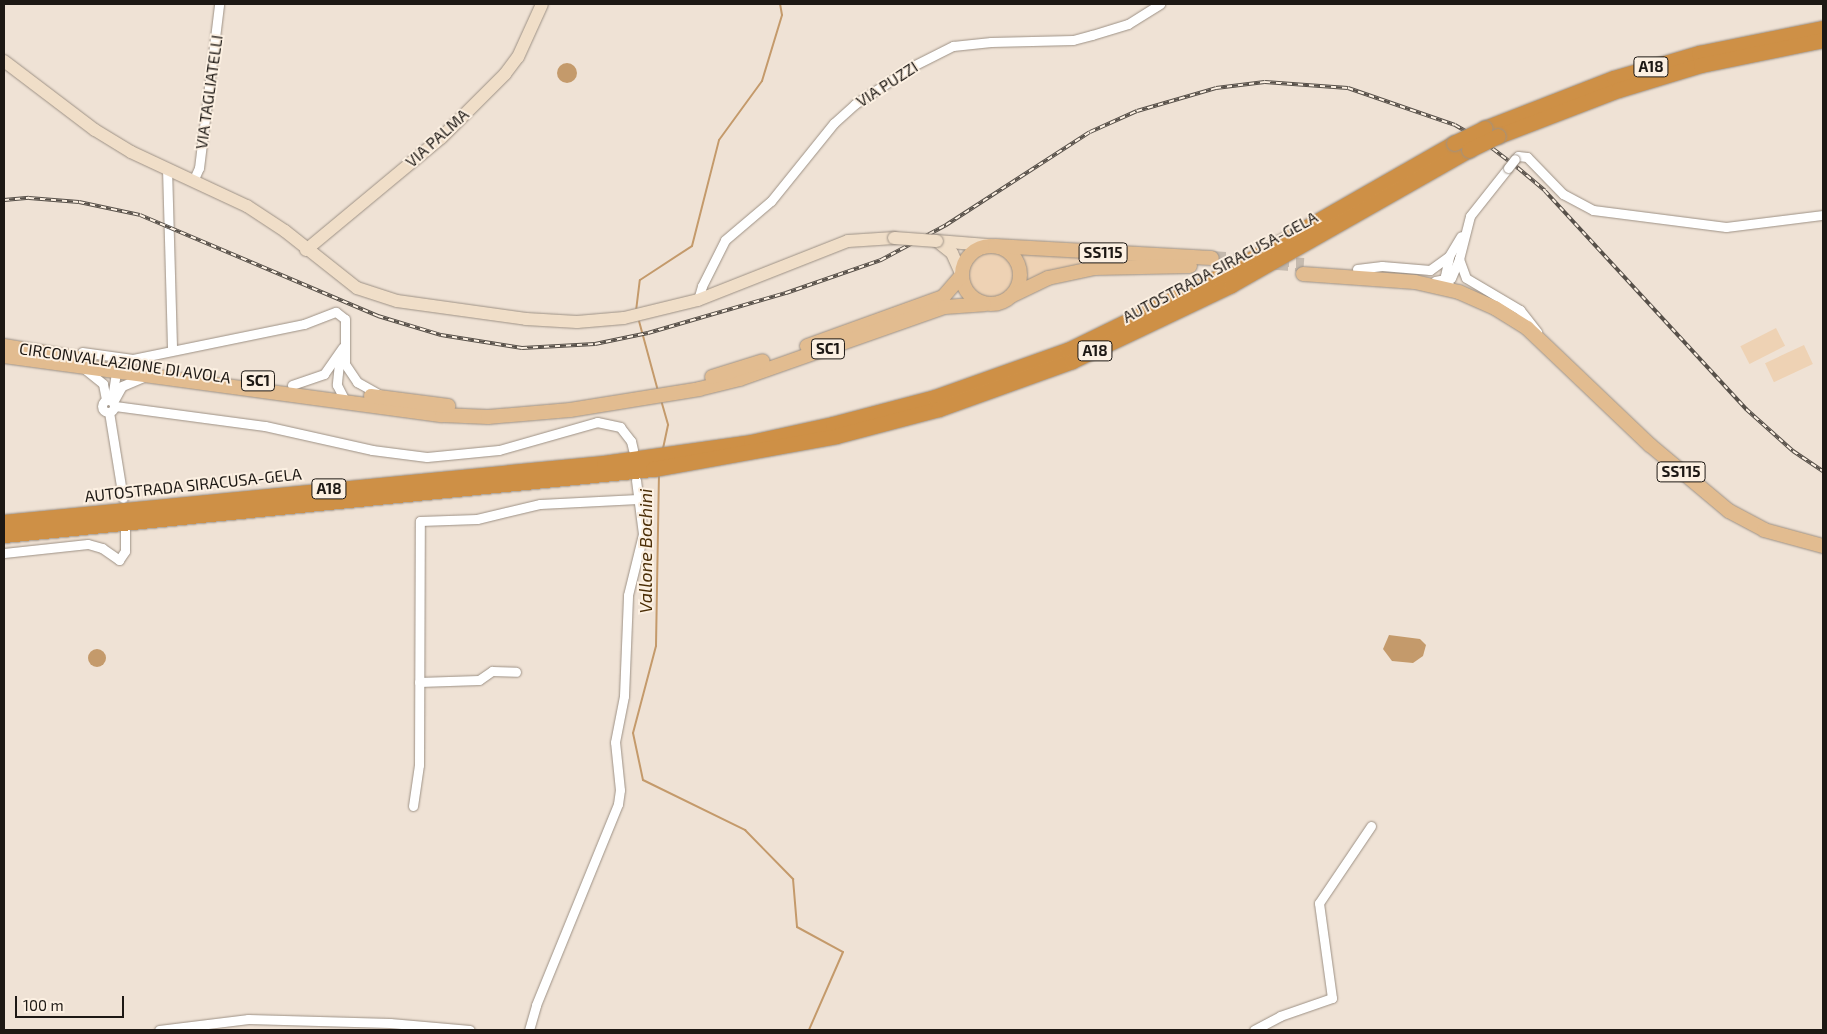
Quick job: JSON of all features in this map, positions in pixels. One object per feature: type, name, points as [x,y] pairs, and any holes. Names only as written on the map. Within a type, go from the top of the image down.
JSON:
[{"type":"highway","name":"AUTOSTRADA SIRACUSA-GELA","points":[[685,459],[861,417],[935,397],[1068,350],[1226,273],[1454,143],[1485,128],[1614,78],[1699,53],[1823,28]]},
{"type":"highway","name":"AUTOSTRADA SIRACUSA-GELA","points":[[685,459],[836,436],[939,409],[1072,361],[1231,285],[1498,136],[1636,84],[1701,65],[1823,40]]},
{"type":"highway","name":"A18","points":[[653,463],[685,459]]},
{"type":"highway","name":"AUTOSTRADA SIRACUSA-GELA","points":[[4,522],[653,463]]},
{"type":"highway","name":"AUTOSTRADA SIRACUSA-GELA","points":[[4,535],[653,463]]},
{"type":"main road","name":"VIA PALMA","points":[[306,250],[441,138],[505,74],[518,56],[542,4]]},
{"type":"main road","points":[[4,61],[95,130],[130,152],[194,179],[247,206],[357,288],[396,302],[526,319],[577,322],[624,318],[645,315],[698,300],[848,241],[894,238],[937,241],[991,246],[1014,256],[1020,269],[1019,284],[1011,296],[998,303],[984,304],[970,296],[952,252],[937,241]]},
{"type":"main road","points":[[961,275],[969,254],[991,246]]},
{"type":"main road","name":"SS115","points":[[991,246],[1212,262],[1095,268],[1048,278],[1011,296]]},
{"type":"main road","name":"SS115","points":[[1561,360],[1540,335],[1502,303],[1447,281],[1356,269],[1304,270],[1435,286],[1495,308],[1527,328],[1650,445],[1728,511],[1764,530],[1823,546]]},
{"type":"main road","name":"SC1","points":[[671,393],[943,297],[961,275]]},
{"type":"main road","name":"SC1","points":[[671,393],[740,379],[946,307],[984,304]]},
{"type":"main road","name":"CIRCONVALLAZIONE DI AVOLA","points":[[4,346],[113,368],[143,377],[339,397],[442,415],[488,417],[514,413],[570,410],[671,393]]},
{"type":"main road","name":"CIRCONVALLAZIONE DI AVOLA","points":[[4,356],[83,369],[113,368],[292,385],[339,397],[388,398],[514,413]]},
{"type":"street","name":"VIA TAGLIATELLI","points":[[194,179],[199,168],[220,4]]},
{"type":"street","name":"VIA PUZZI","points":[[698,300],[702,286],[725,240],[772,201],[834,123],[855,104],[913,66],[953,46],[991,42],[1073,40],[1128,24],[1160,4]]},
{"type":"street","points":[[1356,269],[1382,266],[1430,270],[1449,256],[1464,232],[1473,211],[1518,156],[1527,157],[1563,194],[1593,210],[1726,228],[1823,215]]},
{"type":"street","points":[[167,168],[172,350]]},
{"type":"street","points":[[1447,281],[1459,259],[1464,232]]},
{"type":"street","points":[[1447,281],[1449,256]]},
{"type":"street","points":[[1459,259],[1466,278],[1520,310],[1540,335]]},
{"type":"street","points":[[1375,278],[1396,276],[1447,281],[1450,285],[1481,297],[1495,308]]},
{"type":"street","points":[[4,340],[123,358],[304,324],[336,312],[345,319],[342,351],[342,385],[339,397]]},
{"type":"street","points":[[292,385],[320,377],[342,351]]},
{"type":"street","points":[[342,351],[357,382],[388,398]]},
{"type":"street","points":[[113,368],[110,402],[123,498]]},
{"type":"street","points":[[83,369],[99,379],[110,402]]},
{"type":"street","points":[[110,402],[122,386],[143,377]]},
{"type":"street","points":[[110,402],[265,426],[372,450],[427,457],[500,450],[597,422],[620,427],[632,441],[633,450]]},
{"type":"street","points":[[529,1030],[536,1004],[618,804],[620,790],[615,742],[624,696],[628,595],[643,534],[636,480]]},
{"type":"street","points":[[413,806],[419,766],[420,522],[477,518],[540,504],[638,499]]},
{"type":"street","points":[[4,553],[88,544],[102,548],[119,560],[125,551],[125,530]]},
{"type":"street","points":[[419,682],[479,680],[492,671],[516,672]]},
{"type":"street","points":[[1254,1030],[1280,1016],[1332,998],[1319,904],[1371,826]]},
{"type":"street","points":[[159,1030],[248,1019],[390,1023],[470,1030]]},
{"type":"shaded area","points":[[567,63],[574,66],[577,73],[574,80],[567,83],[560,80],[557,73],[560,66]]},
{"type":"shaded area","points":[[990,250],[1004,254],[1011,261],[1015,275],[1011,289],[1004,296],[990,300],[976,296],[969,289],[965,275],[969,261],[976,254]]},
{"type":"shaded area","points":[[1016,253],[1091,257],[1094,261],[1024,283],[1023,267]]},
{"type":"shaded area","points":[[1776,328],[1785,346],[1749,364],[1740,346]]},
{"type":"shaded area","points":[[1804,345],[1813,364],[1774,382],[1765,363]]},
{"type":"shaded area","points":[[1389,635],[1420,639],[1426,645],[1423,656],[1413,663],[1392,661],[1383,649]]},
{"type":"shaded area","points":[[93,649],[101,649],[106,654],[104,665],[93,667],[88,662],[88,654]]},
{"type":"waterway","name":"Vallone Bochini","points":[[636,311],[640,280],[692,246],[719,140],[762,81],[782,15],[780,4]]},
{"type":"waterway","name":"Vallone Bochini","points":[[639,321],[658,391]]},
{"type":"waterway","name":"Vallone Bochini","points":[[661,400],[668,425],[663,449]]},
{"type":"waterway","name":"Vallone Bochini","points":[[659,473],[656,646],[633,733],[643,780],[745,830],[793,879],[797,927],[843,952],[809,1030]]},
{"type":"tunnel","points":[[1212,258],[1304,265]]},
{"type":"railway","points":[[4,200],[29,198],[79,202],[140,215],[378,316],[441,335],[522,348],[595,344],[648,333],[786,293],[881,260],[946,225],[1090,132],[1137,111],[1216,88],[1265,82],[1348,88],[1455,125],[1484,142],[1518,168],[1545,191],[1746,409],[1793,451],[1823,471]]}]
